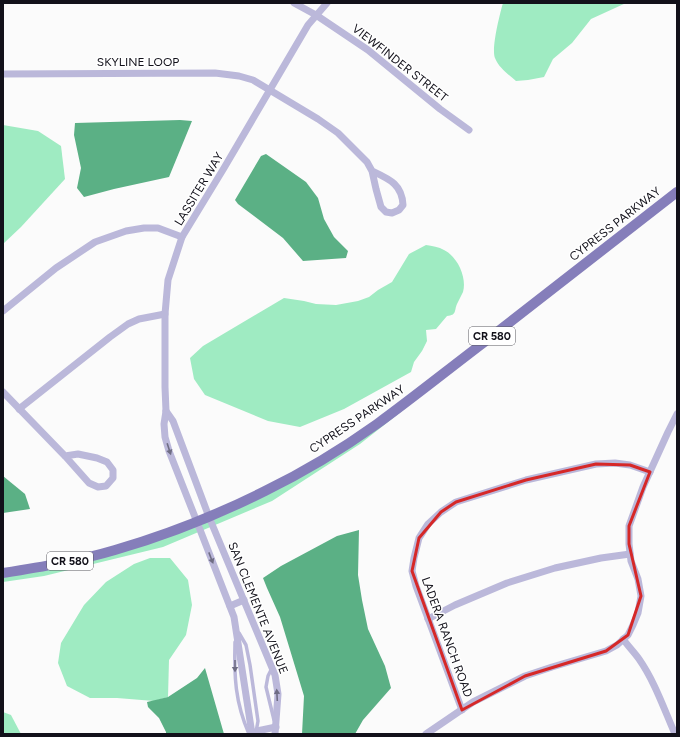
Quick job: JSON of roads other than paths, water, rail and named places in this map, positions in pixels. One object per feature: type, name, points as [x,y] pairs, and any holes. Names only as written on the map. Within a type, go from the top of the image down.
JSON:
[{"type":"main road","name":"CYPRESS PARKWAY","points":[[3,573],[71,561],[114,550],[170,532],[241,503],[290,478],[338,450],[375,425],[677,192]]},
{"type":"street","points":[[294,3],[316,15]]},
{"type":"street","name":"LASSITER WAY","points":[[197,522],[167,444],[164,424],[166,411],[164,387],[165,314],[168,280],[182,237],[308,25],[327,3]]},
{"type":"street","name":"VIEWFINDER STREET","points":[[316,15],[368,50],[440,109],[469,130]]},
{"type":"street","name":"SKYLINE LOOP","points":[[3,74],[215,73],[239,76],[253,80],[269,91],[318,119],[338,133],[368,162],[372,171]]},
{"type":"street","points":[[372,171],[386,177],[398,188],[402,196],[403,205],[399,210],[392,213],[386,212],[381,207],[372,171]]},
{"type":"street","points":[[3,311],[56,268],[94,242],[126,231],[144,228],[158,228],[182,237]]},
{"type":"street","points":[[19,409],[128,324],[139,319],[165,314]]},
{"type":"street","points":[[3,392],[89,483],[98,487],[106,486],[113,478],[113,470],[108,462],[78,454],[65,456]]},
{"type":"street","name":"LASSITER WAY","points":[[166,411],[173,421],[209,517]]},
{"type":"street","points":[[426,734],[473,702],[526,676],[606,651],[617,645],[628,635],[638,613],[641,596],[638,579],[631,561],[629,526],[650,472],[677,414]]},
{"type":"street","name":"LADERA RANCH ROAD","points":[[462,710],[416,586],[412,571],[419,538],[428,524],[441,512],[456,502],[526,480],[596,464],[615,463],[630,465],[650,472]]},
{"type":"street","name":"SAN CLEMENTE AVENUE","points":[[209,517],[275,675],[278,694],[275,730]]},
{"type":"street","name":"SAN CLEMENTE AVENUE","points":[[197,522],[234,617],[253,733]]},
{"type":"street","points":[[428,619],[455,605],[507,583],[555,568],[601,558],[630,554]]},
{"type":"street","points":[[230,606],[244,600]]},
{"type":"street","points":[[623,640],[639,659],[647,673],[675,734]]},
{"type":"street","points":[[253,733],[275,730]]},
{"type":"lane","points":[[272,668],[268,676],[266,687],[275,730]]}]
